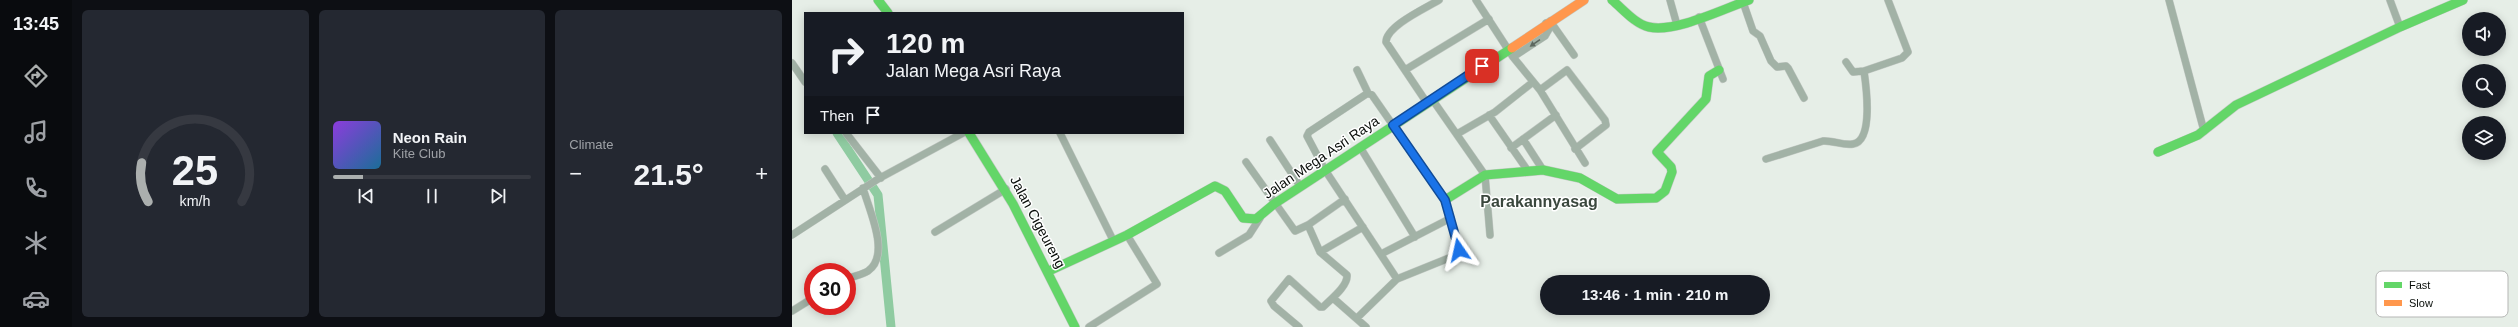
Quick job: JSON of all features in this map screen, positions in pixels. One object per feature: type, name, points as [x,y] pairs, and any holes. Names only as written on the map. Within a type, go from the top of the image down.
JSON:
[{"type":"street","points":[[878,0],[886,12]]},
{"type":"street","points":[[1438,0],[1395,27],[1386,37],[1386,42],[1405,70],[1457,134],[1486,175],[1490,235]]},
{"type":"street","points":[[1476,0],[1510,54],[1540,90],[1585,164]]},
{"type":"street","name":"Jalan Mega Asri Raya","points":[[1049,271],[1113,240],[1127,235],[1215,186],[1225,191],[1243,218],[1252,220],[1260,218],[1274,204],[1300,186],[1430,101],[1510,54],[1548,22],[1584,0]]},
{"type":"street","points":[[1612,0],[1648,27],[1656,29],[1677,25],[1746,1],[1754,31],[1760,36],[1771,61],[1777,67],[1786,66],[1788,68],[1804,98]]},
{"type":"street","points":[[1670,0],[1677,25]]},
{"type":"street","points":[[1846,62],[1853,72],[1864,71],[1902,58],[1908,52],[1888,0]]},
{"type":"street","points":[[2169,0],[2204,131]]},
{"type":"street","points":[[2390,0],[2400,27]]},
{"type":"street","points":[[2158,152],[2190,140],[2204,131],[2236,105],[2400,27],[2463,0]]},
{"type":"street","points":[[1699,17],[1724,78]]},
{"type":"street","points":[[1405,70],[1489,19]]},
{"type":"street","points":[[1548,22],[1574,55]]},
{"type":"street","points":[[792,63],[804,81]]},
{"type":"street","points":[[1357,70],[1368,93],[1372,95],[1445,200],[1458,244],[1456,254],[1397,279],[1357,318]]},
{"type":"street","points":[[1540,90],[1567,70],[1605,120],[1606,125],[1575,149]]},
{"type":"street","points":[[1445,200],[1486,175],[1543,170],[1580,178],[1618,199],[1656,198],[1665,191],[1672,172],[1671,167],[1657,152],[1706,99],[1709,76],[1720,70]]},
{"type":"street","points":[[1766,158],[1822,141],[1830,140],[1854,144],[1859,141],[1866,129],[1868,116],[1864,71]]},
{"type":"street","points":[[1457,134],[1489,115],[1533,82]]},
{"type":"street","points":[[1368,93],[1308,132],[1307,136],[1325,170],[1397,279]]},
{"type":"street","points":[[1489,115],[1528,171]]},
{"type":"street","points":[[1511,148],[1556,116]]},
{"type":"street","points":[[847,134],[880,178]]},
{"type":"street","points":[[792,235],[880,178],[961,134]]},
{"type":"street","name":"Jalan Cigeureng","points":[[970,134],[1006,189],[1049,271],[1075,327]]},
{"type":"street","points":[[1060,134],[1113,240]]},
{"type":"street","points":[[1523,139],[1543,170]]},
{"type":"street","points":[[1270,140],[1300,186]]},
{"type":"street","points":[[1360,147],[1415,237]]},
{"type":"street","points":[[1246,162],[1293,230],[1308,226],[1345,199]]},
{"type":"street","points":[[825,169],[845,200]]},
{"type":"street","points":[[856,276],[867,272],[873,266],[878,256],[877,233],[866,187]]},
{"type":"street","points":[[935,232],[1006,189]]},
{"type":"street","points":[[1219,253],[1249,235],[1260,218]]},
{"type":"street","points":[[1381,254],[1451,218]]},
{"type":"street","points":[[1299,327],[1274,306],[1271,301],[1285,282],[1291,280],[1320,307],[1323,307],[1345,282],[1347,275],[1320,252],[1308,226]]},
{"type":"street","points":[[1320,252],[1362,227]]},
{"type":"street","points":[[1089,327],[1158,284],[1127,235]]},
{"type":"street","points":[[1332,298],[1366,327]]},
{"type":"street","points":[[792,311],[804,304]]},
{"type":"waterway","points":[[838,134],[878,195],[891,327]]},
{"type":"traffic: fast","points":[[878,0],[887,12]]},
{"type":"traffic: fast","points":[[1612,0],[1639,23],[1649,27],[1660,28],[1672,27],[1699,19],[1749,0]]},
{"type":"traffic: fast","points":[[2158,152],[2198,135],[2236,105],[2400,27],[2463,0]]},
{"type":"traffic: fast","points":[[1049,271],[1127,235],[1215,186],[1225,191],[1243,218],[1256,219],[1274,204],[1512,48]]},
{"type":"traffic: fast","points":[[1445,200],[1485,175],[1543,170],[1580,178],[1617,199],[1656,198],[1665,191],[1672,172],[1671,167],[1657,152],[1706,99],[1709,76],[1719,70]]},
{"type":"traffic: fast","points":[[970,134],[1013,204],[1075,327]]},
{"type":"traffic: slow","points":[[1512,48],[1584,0]]},
{"type":"district","name":"Parakannyasag","points":[[1539,201]]},
{"type":"route","points":[[1459,250],[1445,200],[1393,125],[1482,66]]}]
